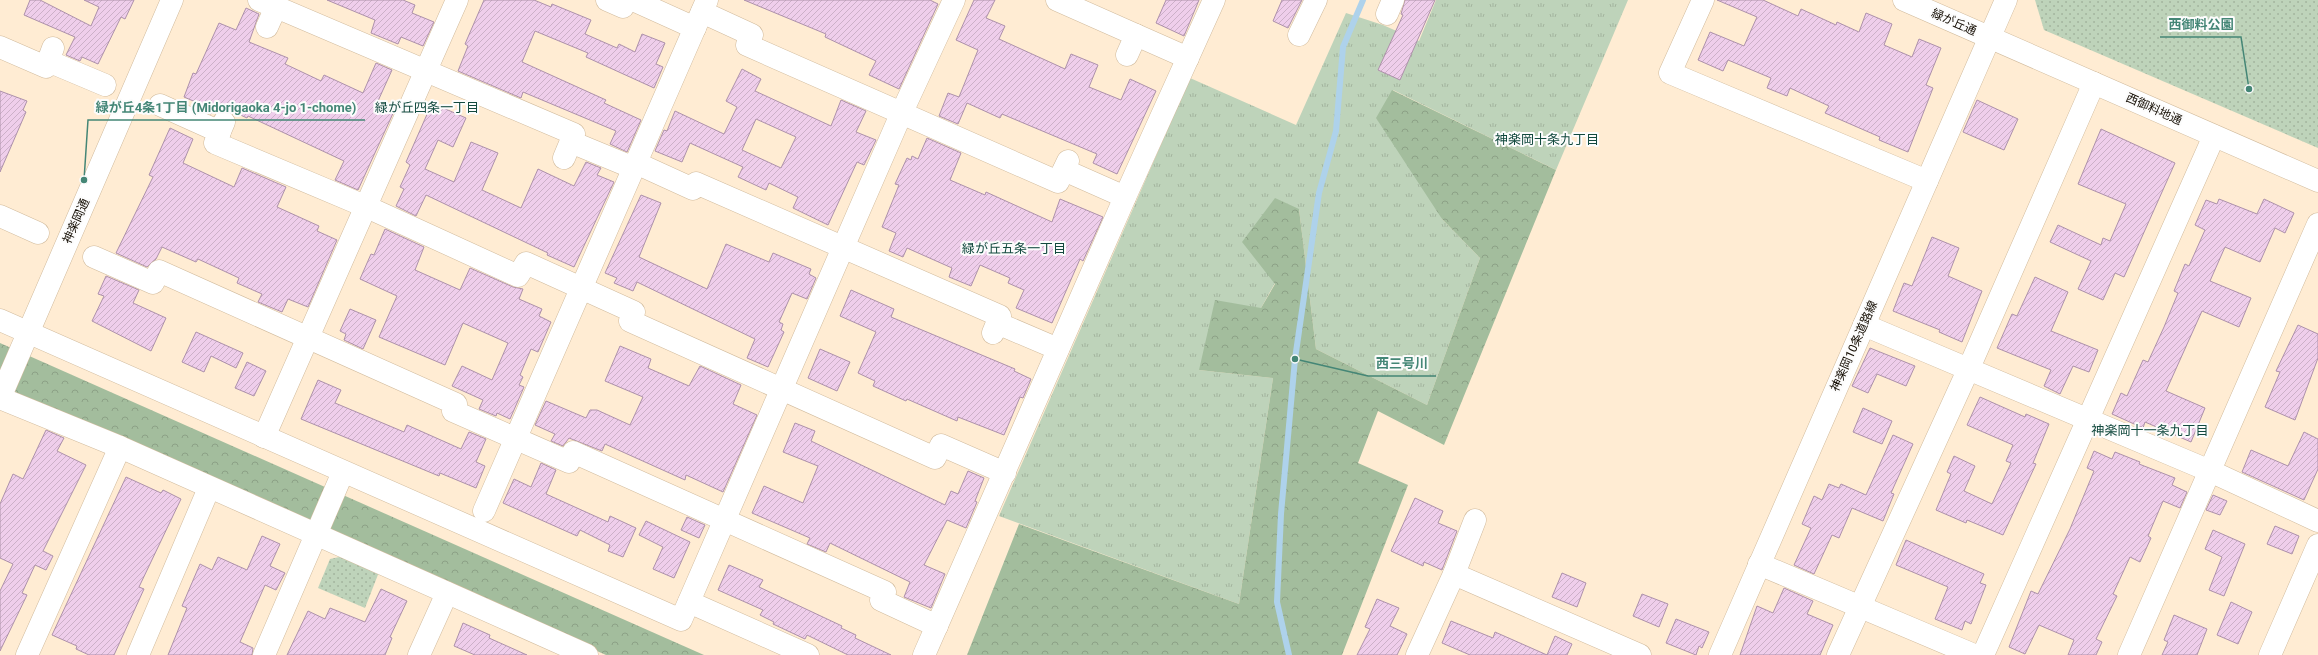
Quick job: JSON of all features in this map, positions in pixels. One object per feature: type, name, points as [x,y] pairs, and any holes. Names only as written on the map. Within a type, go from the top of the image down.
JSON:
[{"type":"street","name":"神楽岡通","points":[[0,398],[172,0]]},
{"type":"street","points":[[264,438],[457,0]]},
{"type":"street","points":[[607,0],[623,7],[626,0]]},
{"type":"street","points":[[633,0],[701,13],[752,35],[747,45],[1058,182],[1066,165],[1125,196]]},
{"type":"street","points":[[0,320],[264,438],[681,620],[842,248],[902,112],[954,0]]},
{"type":"street","points":[[1057,0],[1188,58]]},
{"type":"street","points":[[924,655],[1125,196],[1214,0]]},
{"type":"street","points":[[1299,35],[1316,0]]},
{"type":"street","points":[[1703,0],[1670,72],[1927,181]]},
{"type":"street","name":"緑が丘通","points":[[1904,0],[1989,38],[2006,0]]},
{"type":"street","points":[[267,27],[267,4],[574,134],[568,150],[635,166],[693,189],[696,183],[1000,316],[995,328],[1058,349]]},
{"type":"street","points":[[484,511],[701,13]]},
{"type":"street","points":[[1127,55],[1136,35]]},
{"type":"street","name":"神楽岡10条道路線","points":[[1720,655],[1989,38]]},
{"type":"street","name":"西御料地通","points":[[1989,38],[2318,181]]},
{"type":"street","points":[[0,47],[46,67],[50,54],[105,85]]},
{"type":"street","points":[[1838,655],[1859,606],[1969,368],[2094,83]]},
{"type":"street","points":[[160,105],[222,127],[215,143],[367,207],[518,276],[526,263],[634,312],[630,322],[935,458],[941,445],[1005,473]]},
{"type":"street","points":[[1983,655],[2214,136]]},
{"type":"street","points":[[0,216],[38,233]]},
{"type":"street","points":[[2128,655],[2318,224]]},
{"type":"street","points":[[94,257],[153,283],[159,271],[456,404],[453,411],[516,439],[569,462],[573,452],[885,592],[881,600],[937,626]]},
{"type":"street","points":[[1864,325],[2210,470],[2318,521]]},
{"type":"street","points":[[0,398],[120,447],[316,534],[447,593],[561,650],[587,655]]},
{"type":"street","points":[[27,655],[120,447]]},
{"type":"street","points":[[264,655],[343,472]]},
{"type":"street","points":[[138,655],[210,488]]},
{"type":"street","points":[[1417,655],[1454,574],[1475,520]]},
{"type":"street","points":[[2270,655],[2318,545]]},
{"type":"street","points":[[1759,564],[1974,655]]},
{"type":"street","points":[[1454,574],[1640,655]]},
{"type":"street","points":[[419,655],[447,593]]},
{"type":"street","points":[[689,602],[808,655]]},
{"type":"green space","points":[[1436,0],[1628,0],[1556,170],[1393,90],[1442,219],[1480,258],[1427,405],[1316,349],[1299,209],[1275,283],[1261,308],[1199,370],[1273,378],[1239,604],[999,516],[1190,78],[1296,125],[1346,13],[1383,25],[1419,41]]},
{"type":"green space","points":[[2035,0],[2318,0],[2318,148],[2044,30]]},
{"type":"green space","points":[[1392,90],[1556,170],[1444,445],[1378,411],[1358,463],[1408,485],[1342,655],[967,655],[1019,524],[1239,604],[1273,378],[1199,370],[1215,300],[1261,308],[1275,284],[1242,242],[1275,198],[1299,209],[1316,349],[1427,405],[1480,258],[1442,219],[1376,118]]},
{"type":"green space","points":[[0,343],[704,655],[606,655],[0,388]]},
{"type":"green space","points":[[344,556],[379,572],[365,608],[318,588],[330,559]]},
{"type":"building","points":[[30,0],[40,0],[91,26],[99,7],[84,0],[134,0],[125,19],[121,17],[98,64],[82,57],[80,61],[66,55],[75,37],[24,15]]},
{"type":"building","points":[[327,0],[403,0],[415,5],[412,13],[434,22],[423,46],[401,37],[398,44],[371,33],[375,20]]},
{"type":"building","points":[[484,0],[534,0],[551,7],[552,4],[591,20],[585,34],[617,48],[619,44],[635,52],[642,34],[665,43],[656,64],[663,67],[654,88],[586,57],[588,53],[535,31],[522,62],[606,100],[604,103],[641,120],[627,152],[610,144],[616,131],[523,92],[521,98],[458,71],[468,46],[465,44]]},
{"type":"building","points":[[744,0],[930,0],[938,4],[899,89],[869,75],[876,61],[825,37],[826,34]]},
{"type":"building","points":[[974,0],[995,0],[986,18],[1005,26],[999,39],[1065,69],[1071,54],[1098,65],[1089,87],[1121,100],[1130,79],[1156,91],[1117,174],[1093,163],[1097,154],[1002,114],[1000,118],[967,103],[958,124],[939,116],[948,93],[959,97],[978,50],[956,40]]},
{"type":"building","points":[[1166,0],[1199,0],[1184,36],[1156,23]]},
{"type":"building","points":[[1282,0],[1302,0],[1288,28],[1273,21]]},
{"type":"building","points":[[1405,0],[1435,0],[1400,80],[1378,70],[1403,15],[1401,14]]},
{"type":"building","points":[[1717,0],[1763,0],[1798,16],[1801,9],[1836,25],[1837,22],[1859,32],[1866,13],[1892,24],[1884,45],[1912,57],[1919,39],[1941,48],[1926,85],[1933,88],[1908,152],[1879,140],[1880,137],[1825,113],[1829,106],[1790,88],[1787,96],[1767,88],[1771,78],[1728,60],[1723,71],[1698,60],[1710,32],[1744,46],[1757,17]]},
{"type":"building","points":[[246,8],[259,14],[249,42],[288,58],[285,64],[321,81],[324,75],[363,93],[376,63],[392,70],[378,101],[395,109],[358,190],[335,180],[344,161],[248,116],[247,118],[221,106],[218,111],[213,109],[211,114],[196,108],[198,103],[184,97],[193,73],[196,74],[219,23],[236,30]]},
{"type":"building","points":[[742,69],[761,79],[755,91],[831,126],[841,100],[866,111],[856,132],[876,140],[864,165],[857,162],[828,225],[793,208],[798,197],[769,183],[766,190],[738,177],[743,167],[690,143],[682,162],[655,151],[664,130],[667,131],[675,111],[724,134],[737,107],[726,101]],"holes":[[[756,119],[796,137],[781,168],[742,150]]]},
{"type":"building","points":[[0,91],[27,101],[23,110],[26,112],[0,172]]},
{"type":"building","points":[[1977,100],[2018,119],[2004,150],[1963,132]]},
{"type":"building","points":[[432,103],[466,118],[453,147],[438,140],[425,169],[454,182],[471,142],[498,153],[482,190],[521,208],[538,169],[574,186],[586,162],[601,168],[597,175],[614,182],[574,267],[547,255],[548,253],[426,195],[416,216],[396,206],[404,189],[400,187],[410,165],[406,162]]},
{"type":"building","points":[[170,128],[193,139],[183,163],[234,187],[242,168],[286,187],[277,207],[319,226],[317,231],[337,240],[308,307],[288,299],[282,312],[258,302],[262,294],[237,283],[239,278],[198,259],[196,262],[162,247],[156,259],[147,267],[116,253],[153,177],[149,175]]},
{"type":"building","points":[[2101,129],[2175,163],[2124,277],[2115,273],[2103,300],[2078,289],[2091,261],[2050,242],[2058,225],[2101,245],[2103,238],[2110,241],[2126,204],[2078,184]]},
{"type":"building","points":[[927,138],[961,153],[950,180],[985,195],[986,192],[1052,222],[1060,199],[1103,217],[1083,261],[1080,259],[1052,323],[1016,308],[1024,290],[1008,283],[1010,278],[980,265],[971,286],[949,277],[952,268],[907,248],[903,257],[889,251],[896,233],[882,227],[899,185],[895,184],[907,158],[911,160],[912,156],[918,159]]},
{"type":"building","points":[[641,195],[661,203],[639,257],[707,289],[726,244],[769,262],[773,253],[811,269],[809,274],[816,278],[807,299],[792,293],[779,322],[783,324],[781,330],[784,332],[768,367],[747,358],[755,339],[637,282],[633,291],[614,283],[617,278],[605,273]]},
{"type":"building","points":[[2219,199],[2257,214],[2264,199],[2294,213],[2285,233],[2275,228],[2260,262],[2225,247],[2210,281],[2251,298],[2239,327],[2202,311],[2166,391],[2205,408],[2191,442],[2145,422],[2143,428],[2112,414],[2121,393],[2127,396],[2143,360],[2148,362],[2164,327],[2178,293],[2174,291],[2185,264],[2189,266],[2205,230],[2195,225],[2206,200],[2217,204]]},
{"type":"building","points":[[385,229],[424,247],[415,270],[460,290],[470,268],[513,287],[523,289],[519,299],[542,309],[539,316],[551,322],[538,352],[531,349],[520,375],[523,377],[519,385],[524,387],[510,419],[497,413],[496,416],[479,409],[483,400],[452,386],[462,366],[492,380],[508,343],[463,323],[445,365],[379,337],[397,296],[360,279],[371,254],[374,255]]},
{"type":"building","points":[[1932,237],[1959,248],[1948,276],[1982,291],[1962,342],[1939,332],[1940,330],[1893,311],[1904,283],[1912,286]]},
{"type":"building","points":[[106,276],[139,290],[133,303],[166,318],[151,351],[92,321],[104,296],[98,294]]},
{"type":"building","points":[[2035,277],[2068,292],[2051,331],[2098,350],[2089,372],[2073,366],[2060,394],[2044,386],[2051,370],[1997,348],[2012,314],[2017,316]]},
{"type":"building","points":[[851,290],[894,309],[891,317],[1015,369],[1014,371],[1031,379],[1023,398],[1020,397],[1004,435],[958,417],[957,421],[907,399],[906,401],[873,386],[875,381],[858,373],[876,332],[840,316]]},
{"type":"building","points":[[350,309],[376,320],[363,349],[344,340],[346,334],[340,331]]},
{"type":"building","points":[[2298,325],[2318,334],[2318,358],[2295,420],[2265,407],[2280,372],[2276,371]]},
{"type":"building","points":[[196,332],[243,353],[236,368],[211,356],[204,372],[182,362]]},
{"type":"building","points":[[620,346],[651,359],[648,368],[689,386],[700,366],[741,385],[733,404],[757,415],[723,492],[686,475],[685,480],[605,444],[602,451],[569,438],[563,446],[551,441],[555,434],[535,425],[546,401],[586,418],[590,410],[597,410],[630,425],[643,397],[605,381]]},
{"type":"building","points":[[1870,348],[1915,366],[1906,386],[1877,374],[1868,393],[1852,386]]},
{"type":"building","points":[[820,349],[850,362],[837,391],[808,378]]},
{"type":"building","points":[[247,362],[266,371],[254,396],[235,388]]},
{"type":"building","points":[[318,380],[341,390],[335,403],[404,432],[407,425],[461,449],[469,432],[486,439],[476,462],[485,466],[476,488],[440,473],[439,476],[301,419]]},
{"type":"building","points":[[1980,397],[2025,417],[2026,414],[2049,424],[2033,463],[2036,464],[2003,535],[1967,520],[1966,523],[1936,510],[1951,474],[1947,472],[1954,456],[1975,466],[1964,491],[1992,504],[2011,463],[2006,461],[2013,445],[1967,425]]},
{"type":"building","points":[[1863,408],[1892,421],[1882,444],[1853,432]]},
{"type":"building","points":[[795,423],[815,431],[811,441],[945,505],[951,491],[958,494],[968,471],[984,478],[975,501],[977,502],[966,528],[947,520],[924,565],[945,574],[931,608],[904,597],[910,582],[830,543],[826,552],[807,544],[810,538],[752,513],[764,486],[803,503],[818,466],[783,452]]},
{"type":"building","points":[[46,430],[64,438],[57,451],[86,465],[43,551],[53,556],[46,570],[35,565],[22,593],[27,595],[0,651],[0,591],[13,564],[0,558],[0,504],[13,474],[23,479]]},
{"type":"building","points":[[2304,432],[2318,439],[2318,469],[2304,500],[2242,472],[2251,450],[2288,466]]},
{"type":"building","points":[[1893,435],[1913,444],[1891,493],[1894,494],[1883,521],[1852,508],[1839,538],[1832,535],[1814,574],[1794,565],[1811,528],[1802,524],[1814,496],[1822,500],[1829,484],[1839,488],[1841,484],[1866,495]]},
{"type":"building","points":[[2094,451],[2112,459],[2115,452],[2140,462],[2139,464],[2175,478],[2172,485],[2187,492],[2180,508],[2163,501],[2148,536],[2151,538],[2140,562],[2130,557],[2113,594],[2117,596],[2096,639],[2102,642],[2096,655],[2068,655],[2074,640],[2039,625],[2025,654],[2009,647],[2031,591],[2038,594],[2070,529],[2094,471],[2087,468]]},
{"type":"building","points":[[541,463],[556,470],[546,494],[608,522],[610,516],[636,528],[623,557],[608,551],[610,545],[580,530],[577,536],[503,503],[514,479],[531,487]]},
{"type":"building","points":[[126,477],[161,493],[163,490],[181,499],[139,587],[144,589],[114,655],[89,655],[76,649],[77,646],[52,635]]},
{"type":"building","points":[[2213,495],[2227,501],[2220,515],[2206,510]]},
{"type":"building","points":[[1415,498],[1443,511],[1438,523],[1457,531],[1442,570],[1424,562],[1423,566],[1391,551]]},
{"type":"building","points":[[687,517],[705,525],[699,538],[681,530]]},
{"type":"building","points":[[646,521],[690,542],[674,578],[653,569],[663,547],[639,535]]},
{"type":"building","points":[[2275,526],[2299,536],[2292,554],[2267,544]]},
{"type":"building","points":[[2213,530],[2245,544],[2224,596],[2209,590],[2222,557],[2205,549]]},
{"type":"building","points":[[262,536],[280,544],[270,566],[285,573],[276,590],[265,585],[240,642],[253,648],[252,655],[168,655],[187,608],[182,606],[200,564],[212,570],[218,557],[247,570]]},
{"type":"building","points":[[1906,540],[1984,574],[1980,583],[1986,585],[1971,624],[1965,621],[1962,630],[1935,619],[1948,587],[1896,565]]},
{"type":"building","points":[[729,565],[763,580],[759,587],[842,626],[841,628],[856,635],[855,638],[891,655],[848,655],[807,635],[805,639],[773,624],[774,622],[760,615],[763,610],[718,590]]},
{"type":"building","points":[[1562,573],[1586,583],[1577,607],[1552,597]]},
{"type":"building","points":[[1784,588],[1813,601],[1807,614],[1833,625],[1820,655],[1740,655],[1757,606],[1773,613]]},
{"type":"building","points":[[381,589],[407,601],[390,637],[392,638],[385,655],[287,655],[308,611],[325,619],[330,608],[365,622]]},
{"type":"building","points":[[1642,594],[1668,604],[1659,627],[1633,616]]},
{"type":"building","points":[[1377,599],[1399,608],[1390,626],[1407,634],[1397,655],[1357,655],[1370,629],[1365,627]]},
{"type":"building","points":[[2231,602],[2252,612],[2238,644],[2217,635]]},
{"type":"building","points":[[2174,615],[2207,629],[2197,655],[2162,655],[2168,642],[2164,640]]},
{"type":"building","points":[[1676,619],[1709,632],[1702,648],[1699,646],[1696,655],[1666,643]]},
{"type":"building","points":[[1451,621],[1493,638],[1495,632],[1547,655],[1470,655],[1442,643]]},
{"type":"building","points":[[463,623],[490,635],[489,638],[527,655],[475,655],[454,646]]},
{"type":"building","points":[[1555,636],[1572,644],[1567,655],[1547,655]]},
{"type":"waterway","points":[[1289,655],[1277,602],[1281,514],[1295,359],[1319,193],[1336,131],[1343,47],[1363,0]]},
{"type":"place","name":"西御料公園","points":[[2249,89]]},
{"type":"place","name":"緑が丘4条1丁目 (Midorigaoka 4-jo 1-chome)","points":[[84,180]]},
{"type":"place","name":"西三号川","points":[[1295,359]]},
{"type":"district","name":"緑が丘四条一丁目","points":[[427,107]]},
{"type":"district","name":"神楽岡十条九丁目","points":[[1547,139]]},
{"type":"district","name":"緑が丘五条一丁目","points":[[1014,248]]},
{"type":"district","name":"神楽岡十一条九丁目","points":[[2150,430]]}]
